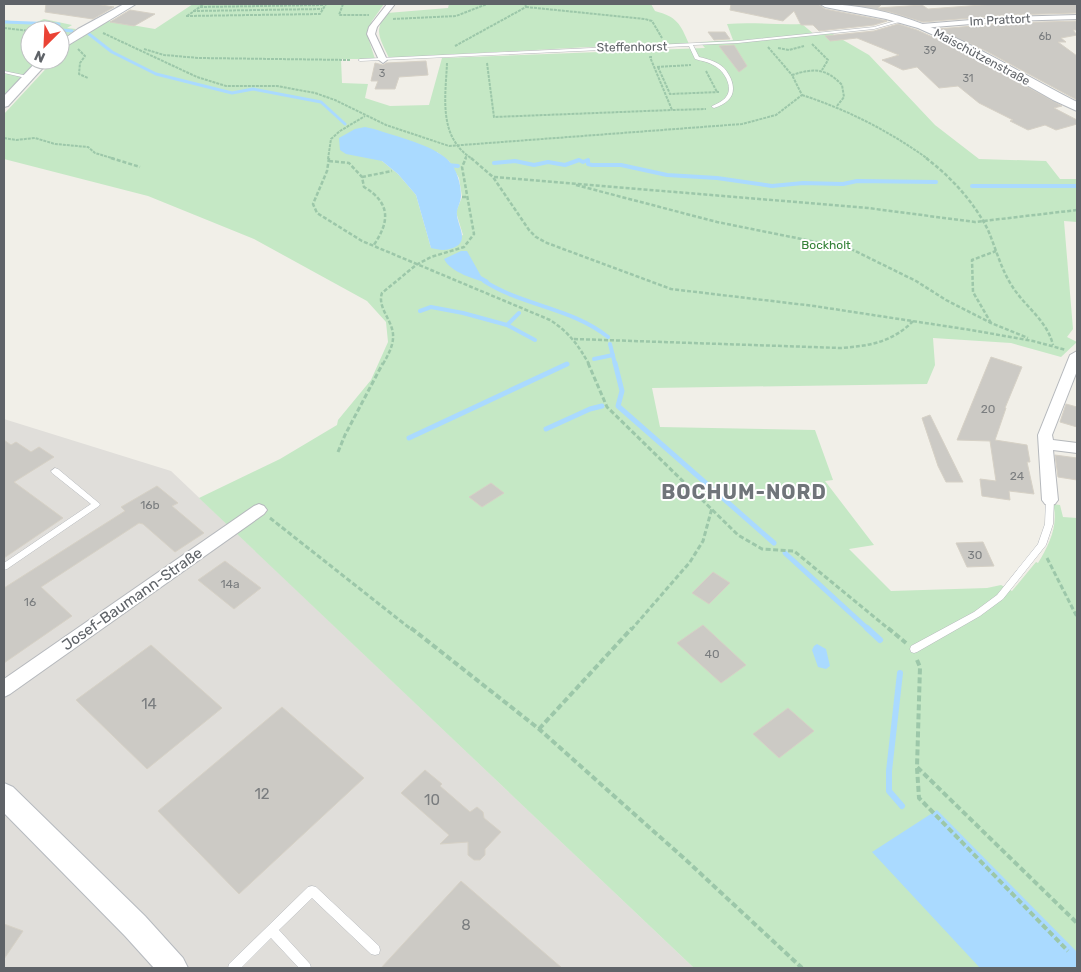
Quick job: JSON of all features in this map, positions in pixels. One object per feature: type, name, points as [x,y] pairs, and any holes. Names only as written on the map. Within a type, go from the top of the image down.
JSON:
[{"type":"street","points":[[70,40],[131,4]]},
{"type":"street","points":[[383,60],[371,34],[377,16],[391,4]]},
{"type":"street","name":"Maischützenstraße","points":[[825,4],[922,26],[962,44],[1077,107]]},
{"type":"street","name":"Im Prattort","points":[[922,26],[1008,18],[1077,17]]},
{"type":"street","points":[[4,103],[33,70]]},
{"type":"street","points":[[1050,500],[1045,434],[1073,354]]},
{"type":"street","points":[[1046,444],[1077,448]]},
{"type":"street","name":"Josef-Baumann-Straße","points":[[4,689],[259,510]]},
{"type":"street","points":[[4,795],[135,926],[173,968]]},
{"type":"lane","name":"Steffenhorst","points":[[360,60],[589,48],[691,45],[874,28],[902,20]]},
{"type":"lane","points":[[691,45],[698,58],[723,69],[730,82],[731,92],[725,102],[714,107]]},
{"type":"lane","points":[[4,72],[26,77]]},
{"type":"lane","points":[[4,567],[96,504],[56,471]]},
{"type":"lane","points":[[914,649],[977,614],[1000,597],[1042,545],[1049,524],[1050,500]]},
{"type":"lane","points":[[232,968],[312,891],[375,950]]},
{"type":"lane","points":[[271,930],[306,968]]},
{"type":"path","points":[[204,4],[186,16],[320,14],[325,4]]},
{"type":"path","points":[[200,7],[325,4]]},
{"type":"path","points":[[343,4],[339,15],[377,16],[407,20],[463,14],[487,4]]},
{"type":"path","points":[[265,14],[271,5]]},
{"type":"path","points":[[526,8],[645,19],[652,21],[657,27],[666,46]]},
{"type":"path","points":[[193,11],[322,9]]},
{"type":"path","points":[[4,28],[20,30]]},
{"type":"path","points":[[82,31],[94,30],[134,46],[164,55],[199,58],[360,60]]},
{"type":"path","points":[[816,34],[812,44],[828,60],[822,70]]},
{"type":"path","points":[[765,43],[792,75],[802,95],[837,106],[893,136],[939,168],[968,198],[984,222],[1007,280],[1017,295],[1052,336],[1053,345]]},
{"type":"path","points":[[134,46],[197,78],[226,86],[277,86],[302,90],[335,100],[364,116],[449,146],[742,124],[776,115],[802,95]]},
{"type":"path","points":[[70,47],[85,56],[80,64],[79,74],[88,78]]},
{"type":"path","points":[[659,56],[650,57],[672,110]]},
{"type":"path","points":[[496,63],[486,63],[494,117],[714,107]]},
{"type":"path","points":[[703,64],[717,92]]},
{"type":"path","points":[[654,67],[714,64]]},
{"type":"path","points":[[658,66],[670,94],[731,92]]},
{"type":"path","points":[[792,75],[808,70],[822,70],[839,81],[845,87],[843,100],[837,106]]},
{"type":"path","points":[[364,116],[334,135],[329,143],[328,171],[313,204],[318,214],[338,228],[372,246],[550,320],[563,328],[574,339],[593,371],[607,407],[738,535],[762,549],[794,551],[914,649],[920,667],[917,767],[920,798],[1068,951]]},
{"type":"path","points":[[4,138],[16,140],[34,138],[55,144],[88,147],[95,153],[140,167]]},
{"type":"path","points":[[458,146],[493,177],[529,230],[536,237],[547,243],[671,289],[814,306],[913,321],[1053,345],[1073,354]]},
{"type":"path","points":[[338,452],[345,435],[391,349],[393,334],[380,299],[382,293],[416,265],[431,257],[464,247],[474,234],[462,167],[467,155]]},
{"type":"path","points":[[329,161],[349,163],[362,178],[364,186],[373,191],[383,201],[385,212],[383,232],[372,246]]},
{"type":"path","points":[[362,178],[392,171]]},
{"type":"path","points":[[493,177],[868,208],[984,222],[1077,210]]},
{"type":"path","points":[[567,183],[717,222],[832,244],[851,250],[909,277],[946,300],[1033,341]]},
{"type":"path","points":[[462,197],[468,197]]},
{"type":"path","points":[[991,322],[982,310],[972,289],[972,260],[996,251]]},
{"type":"path","points":[[574,339],[841,348],[862,346],[888,340],[902,333],[913,321]]},
{"type":"path","points":[[539,730],[603,662],[690,562],[703,541],[712,508]]},
{"type":"path","points":[[259,510],[539,730],[687,861],[802,968]]},
{"type":"path","points":[[1042,545],[1077,617]]},
{"type":"path","points":[[917,767],[1077,923]]},
{"type":"shaded area","points":[[4,419],[171,471],[694,968],[4,968]]},
{"type":"green space","name":"Bockholt","points":[[193,4],[384,4],[372,21],[367,34],[375,59],[341,59],[342,83],[368,84],[365,98],[390,106],[429,105],[442,58],[705,48],[700,42],[733,40],[727,24],[802,24],[815,35],[831,33],[869,55],[935,125],[979,159],[1046,161],[1060,179],[1077,179],[1077,222],[1064,221],[1073,329],[1067,337],[1077,342],[1061,357],[1011,343],[933,338],[935,365],[927,384],[652,388],[660,427],[815,430],[833,480],[825,481],[874,545],[849,549],[891,591],[987,588],[1001,585],[1012,591],[1036,562],[1038,563],[1046,549],[1054,527],[1055,512],[1053,504],[1060,505],[1063,517],[1077,518],[1077,968],[694,968],[199,498],[280,459],[337,425],[338,420],[371,380],[388,342],[386,322],[367,301],[254,239],[148,196],[4,159],[4,114],[45,70],[70,70],[70,43],[108,21],[155,29]],"holes":[[[437,152],[449,161],[459,178],[462,197],[456,212],[463,235],[431,248],[416,195],[398,174],[382,161]]]},
{"type":"green space","points":[[449,4],[651,4],[655,11],[677,22],[689,44],[589,47],[389,58],[379,35],[380,25],[387,13],[448,8]]},
{"type":"green space","points":[[4,20],[20,22],[20,70],[32,70],[4,99]]},
{"type":"water","points":[[365,127],[424,145],[448,160],[458,177],[461,191],[457,211],[462,236],[459,245],[444,250],[431,248],[416,195],[398,174],[382,161],[346,154],[340,150],[339,138],[355,129]]},
{"type":"water","points":[[461,251],[467,251],[481,276],[488,280],[490,284],[458,272],[447,264],[444,259]]},
{"type":"water","points":[[817,644],[826,649],[830,666],[826,669],[818,667],[812,650]]},
{"type":"water","points":[[937,810],[1077,952],[1077,968],[980,968],[872,852]]},
{"type":"building","points":[[46,4],[95,4],[114,7],[93,19],[45,12]]},
{"type":"building","points":[[731,4],[818,4],[825,9],[887,21],[874,25],[819,31],[813,25],[801,25],[794,11],[783,21],[730,10]]},
{"type":"building","points":[[844,4],[882,4],[878,8],[922,5],[928,9],[995,4],[1077,4],[1077,13],[1008,15],[923,22],[890,12]]},
{"type":"building","points":[[130,10],[155,14],[134,26],[110,22]]},
{"type":"building","points":[[1077,21],[1077,30],[1073,30],[1077,35],[1061,38],[1066,42],[1058,42],[1077,56],[1077,100],[986,51],[938,29],[1008,23]]},
{"type":"building","points":[[898,24],[917,30],[957,48],[1062,106],[1054,108],[1077,120],[1077,124],[1056,130],[1045,125],[1028,130],[1010,121],[1013,120],[979,103],[958,86],[939,88],[917,67],[903,70],[882,60],[899,55],[857,38],[830,41],[825,36],[874,31]]},
{"type":"building","points":[[708,32],[725,32],[730,39],[714,40]]},
{"type":"building","points":[[734,45],[747,66],[739,72],[719,46]]},
{"type":"building","points":[[426,61],[428,75],[399,77],[395,89],[375,89],[378,81],[371,81],[375,63],[383,65],[386,63]]},
{"type":"building","points":[[991,357],[1022,367],[1005,408],[995,440],[1027,445],[1030,462],[1027,462],[1034,494],[1009,491],[1010,500],[982,496],[980,479],[996,481],[990,441],[957,440]]},
{"type":"building","points":[[1066,404],[1077,407],[1077,427],[1060,422]]},
{"type":"building","points":[[930,415],[963,482],[946,482],[938,466],[922,418]]},
{"type":"building","points":[[4,440],[11,445],[16,442],[31,452],[39,447],[54,457],[14,482],[63,518],[4,558]]},
{"type":"building","points":[[1055,455],[1077,458],[1077,480],[1058,477]]},
{"type":"building","points":[[491,483],[504,493],[482,507],[469,497]]},
{"type":"building","points":[[157,486],[178,503],[172,506],[204,533],[175,552],[143,524],[139,523],[41,587],[72,616],[4,663],[4,588],[125,511],[121,507]]},
{"type":"building","points":[[983,542],[994,566],[967,567],[956,543]]},
{"type":"building","points":[[225,561],[261,588],[234,609],[198,580]]},
{"type":"building","points":[[713,572],[730,583],[709,604],[692,593]]},
{"type":"building","points":[[703,625],[746,665],[721,683],[677,643]]},
{"type":"building","points":[[151,645],[222,708],[147,769],[76,700]]},
{"type":"building","points":[[282,707],[364,778],[239,894],[158,811]]},
{"type":"building","points":[[788,708],[814,731],[779,758],[753,734]]},
{"type":"building","points":[[425,770],[470,812],[477,807],[483,812],[484,818],[501,832],[485,849],[485,855],[480,860],[474,860],[468,855],[468,842],[440,844],[449,835],[401,793]]},
{"type":"building","points":[[461,881],[562,968],[381,968]]},
{"type":"building","points":[[4,924],[23,931],[4,959]]},
{"type":"waterway","points":[[4,22],[59,24],[58,27],[62,30],[72,31]]},
{"type":"waterway","points":[[89,34],[112,52],[156,74],[232,93],[253,89],[321,102],[345,124]]},
{"type":"waterway","points":[[494,163],[515,161],[534,165],[548,162],[565,165],[579,160],[583,162],[588,160],[588,164],[592,165],[621,165],[667,175],[717,178],[772,186],[803,183],[843,184],[857,181],[936,182]]},
{"type":"waterway","points":[[447,165],[458,166]]},
{"type":"waterway","points":[[972,186],[1077,186]]},
{"type":"waterway","points":[[484,281],[515,296],[579,320],[594,327],[608,337]]},
{"type":"waterway","points":[[420,311],[431,307],[463,313],[507,325]]},
{"type":"waterway","points":[[507,325],[519,313]]},
{"type":"waterway","points":[[507,325],[535,340]]},
{"type":"waterway","points":[[610,344],[613,355]]},
{"type":"waterway","points":[[594,359],[613,355]]},
{"type":"waterway","points":[[613,355],[615,364]]},
{"type":"waterway","points":[[615,363],[622,391],[618,406],[774,543]]},
{"type":"waterway","points":[[409,438],[567,364]]},
{"type":"waterway","points":[[546,429],[590,409],[602,406]]},
{"type":"waterway","points":[[785,553],[869,630]]},
{"type":"waterway","points":[[867,628],[880,640]]},
{"type":"waterway","points":[[900,673],[889,771],[889,791],[902,806]]},
{"type":"district","name":"BOCHUM-NORD","points":[[744,492]]}]
